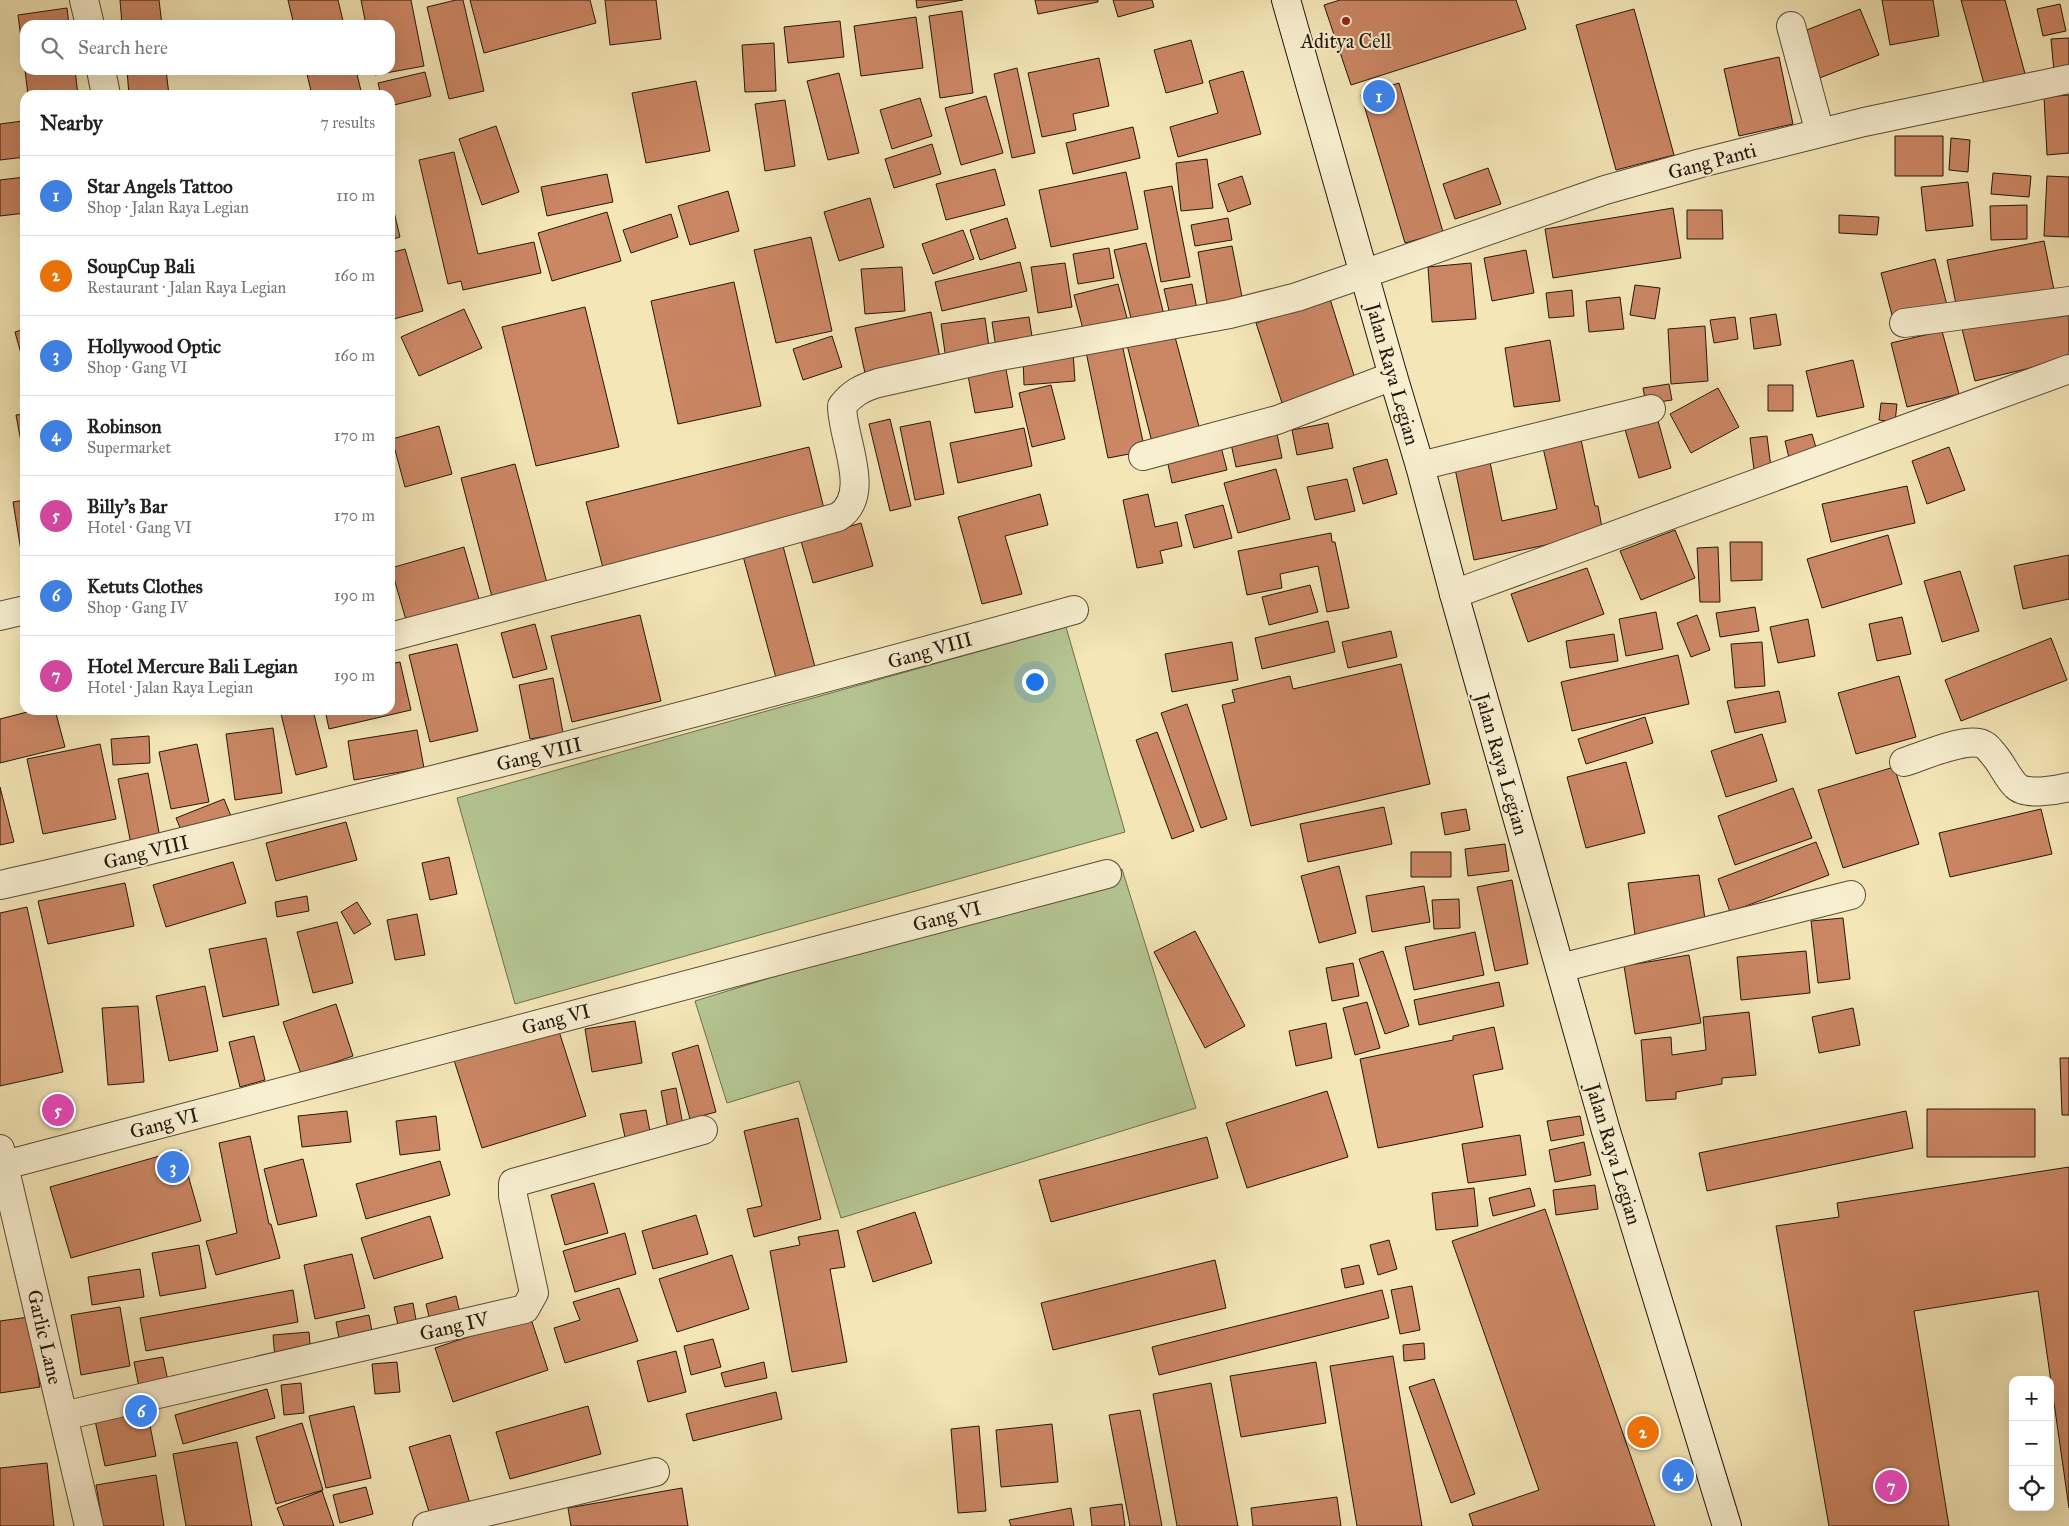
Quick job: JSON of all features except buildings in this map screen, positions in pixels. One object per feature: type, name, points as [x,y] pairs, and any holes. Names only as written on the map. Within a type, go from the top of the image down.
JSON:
[{"type":"street","points":[[84,0],[89,20]]},
{"type":"street","name":"Jalan Raya Legian","points":[[1286,0],[1420,466],[1454,594],[1606,1131],[1727,1526]]},
{"type":"street","points":[[1791,26],[1820,133]]},
{"type":"street","points":[[101,75],[105,90]]},
{"type":"street","name":"Gang Panti","points":[[395,635],[743,544],[838,517],[847,511],[856,491],[842,406],[850,396],[860,389],[886,381],[990,358],[1230,314],[1297,297],[1505,223],[1605,190],[1820,133],[2069,79]]},
{"type":"street","points":[[1904,323],[2069,301]]},
{"type":"street","points":[[1454,594],[2069,370]]},
{"type":"street","points":[[1143,456],[1277,420],[1393,376]]},
{"type":"street","points":[[1420,466],[1651,409]]},
{"type":"street","name":"Gang VIII","points":[[0,885],[104,862],[572,746],[815,682],[1074,610]]},
{"type":"street","points":[[0,616],[20,611]]},
{"type":"street","points":[[1904,762],[1960,744],[1978,742],[1987,746],[2017,788],[2025,791],[2036,791],[2069,787]]},
{"type":"street","name":"Gang VI","points":[[3,1156],[1107,874]]},
{"type":"street","points":[[1560,968],[1851,895]]},
{"type":"street","name":"Gang IV","points":[[63,1416],[525,1309],[534,1293],[513,1196],[513,1183],[703,1130]]},
{"type":"street","name":"Garlic Lane","points":[[3,1156],[89,1526]]},
{"type":"street","points":[[428,1526],[655,1472]]},
{"type":"green space","points":[[1066,627],[1125,832],[515,1004],[457,798]]},
{"type":"green space","points":[[1122,869],[1196,1108],[841,1218],[799,1081],[727,1103],[695,1001]]},
{"type":"place","name":"Aditya Cell","points":[[1346,21]]},
{"type":"place","name":"Star Angels Tattoo","points":[[1379,96]]},
{"type":"place","name":"Billy's Bar","points":[[58,1110]]},
{"type":"place","name":"Hollywood Optic","points":[[173,1167]]},
{"type":"place","name":"Ketuts Clothes","points":[[141,1411]]},
{"type":"place","name":"SoupCup Bali","points":[[1643,1432]]},
{"type":"place","name":"Robinson","points":[[1678,1475]]},
{"type":"place","name":"Hotel Mercure Bali Legian","points":[[1891,1486]]}]
